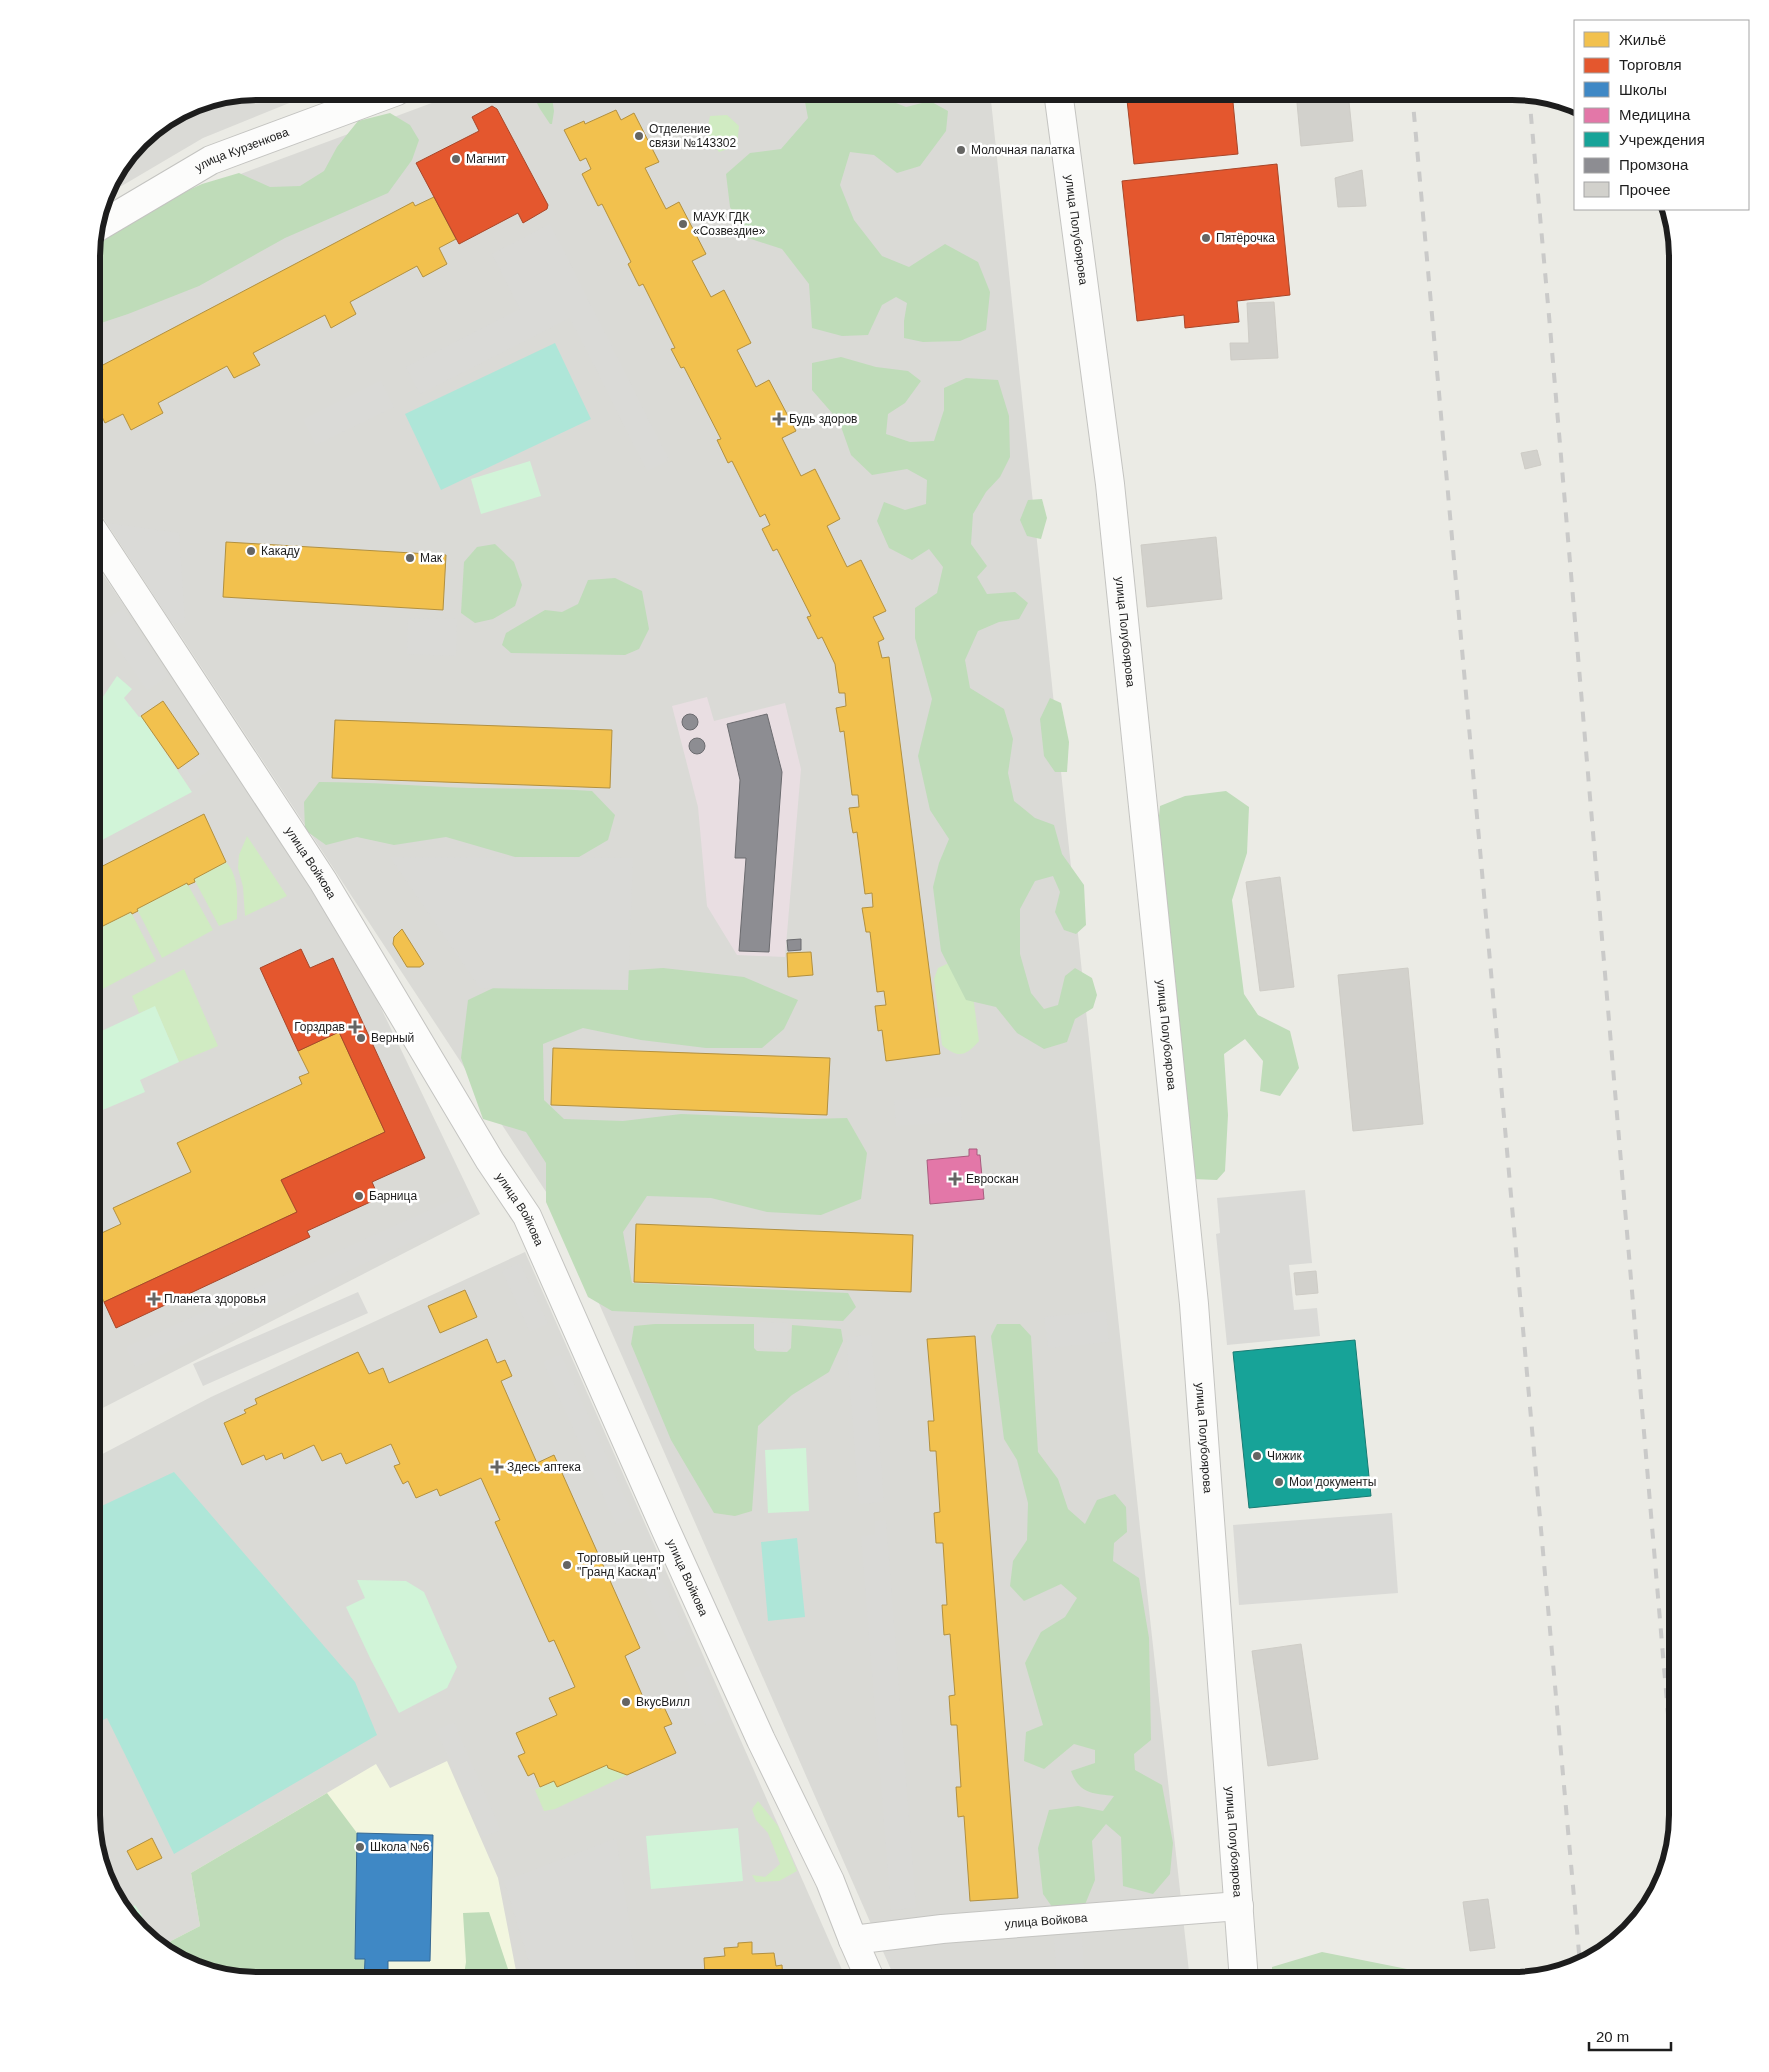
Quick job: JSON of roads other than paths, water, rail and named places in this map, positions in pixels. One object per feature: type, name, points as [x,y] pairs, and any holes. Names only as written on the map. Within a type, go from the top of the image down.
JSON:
[{"type":"street","name":"улица Курзенкова","points":[[104,222],[212,160],[373,100]]},
{"type":"street","name":"улица Полубоярова","points":[[1059,100],[1110,484],[1194,1304],[1243,1972]]},
{"type":"street","name":"улица Войкова","points":[[100,541],[323,881],[490,1161],[527,1216],[761,1740],[830,1881],[852,1940],[867,1972]]},
{"type":"street","name":"улица Войкова","points":[[852,1940],[942,1928],[1239,1906]]},
{"type":"railway","points":[[1413,100],[1579,1957]]},
{"type":"railway","points":[[1530,101],[1669,1726]]},
{"type":"place","name":"Отделение связи №143302","points":[[639,136]]},
{"type":"place","name":"Молочная палатка","points":[[961,150]]},
{"type":"place","name":"Магнит","points":[[456,159]]},
{"type":"place","name":"МАУК ГДК «Созвездие»","points":[[683,224]]},
{"type":"place","name":"Пятёрочка","points":[[1206,238]]},
{"type":"place","name":"Будь здоров","points":[[779,419]]},
{"type":"place","name":"Какаду","points":[[251,551]]},
{"type":"place","name":"Мак","points":[[410,558]]},
{"type":"place","name":"Горздрав","points":[[355,1027]]},
{"type":"place","name":"Верный","points":[[361,1038]]},
{"type":"place","name":"Евроскан","points":[[955,1179]]},
{"type":"place","name":"Барница","points":[[359,1196]]},
{"type":"place","name":"Планета здоровья","points":[[154,1299]]},
{"type":"place","name":"Чижик","points":[[1257,1456]]},
{"type":"place","name":"Здесь аптека","points":[[497,1467]]},
{"type":"place","name":"Мои документы","points":[[1279,1482]]},
{"type":"place","name":"Торговый центр \"Гранд Каскад\"","points":[[567,1565]]},
{"type":"place","name":"ВкусВилл","points":[[626,1702]]},
{"type":"place","name":"Школа №6","points":[[360,1847]]}]
